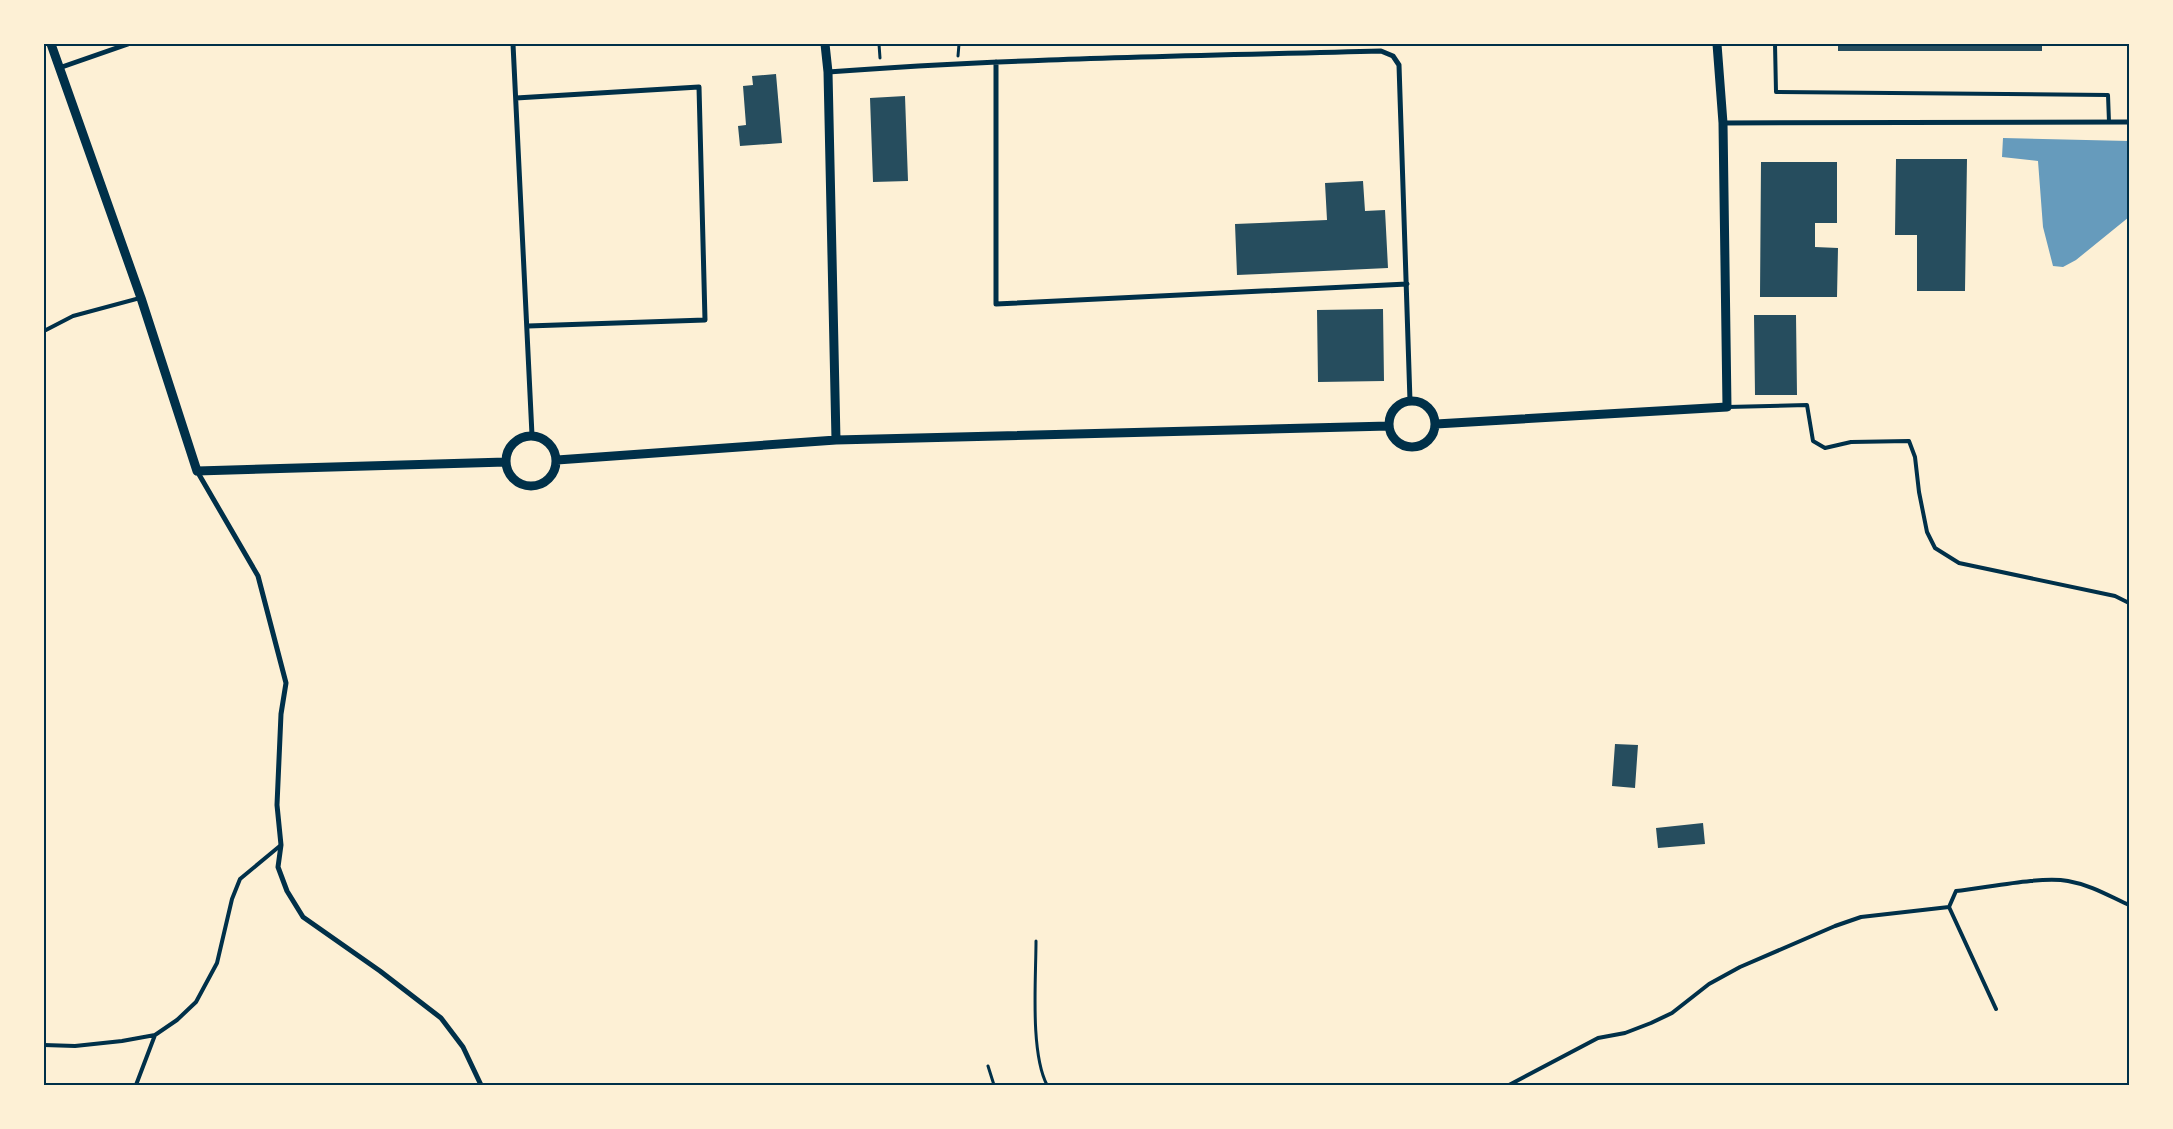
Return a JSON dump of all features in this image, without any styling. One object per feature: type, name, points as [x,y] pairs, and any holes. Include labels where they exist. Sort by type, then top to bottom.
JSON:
[{"type":"street","points":[[51,44],[142,298],[197,471],[258,576],[286,683],[281,714],[277,805],[281,845],[278,867],[287,891],[302,917],[380,971],[441,1018],[463,1047],[481,1085]]},
{"type":"street","points":[[59,68],[128,44]]},
{"type":"street","points":[[513,44],[532,436]]},
{"type":"street","points":[[825,44],[828,72],[836,440]]},
{"type":"street","points":[[1436,424],[1727,407],[1723,123],[1717,44]]},
{"type":"street","points":[[828,72],[996,62],[1381,51],[1393,56],[1399,65],[1410,401]]},
{"type":"street","points":[[996,62],[996,304],[1407,284]]},
{"type":"street","points":[[516,98],[698,87],[705,320],[528,326]]},
{"type":"street","points":[[1723,123],[2129,122]]},
{"type":"street","points":[[1410,401],[1424,404],[1434,416],[1436,424],[1431,438],[1426,444],[1411,448],[1397,442],[1392,436],[1389,426],[1392,414],[1396,408],[1410,401]]},
{"type":"street","points":[[556,460],[836,440],[1389,426]]},
{"type":"street","points":[[532,436],[549,442],[554,449],[556,460],[553,474],[548,480],[532,486],[523,485],[516,481],[510,474],[506,462],[508,450],[512,444],[519,439],[532,436]]},
{"type":"street","points":[[197,471],[506,462]]},
{"type":"lane","points":[[1775,44],[1776,92],[2108,95],[2109,122]]},
{"type":"lane","points":[[44,331],[73,316],[142,298]]},
{"type":"lane","points":[[1727,407],[1807,405],[1813,441],[1825,448],[1851,442],[1909,441],[1915,457],[1919,492],[1927,532],[1935,548],[1959,563],[2115,596],[2129,603]]},
{"type":"lane","points":[[44,1046],[75,1046],[155,1035],[177,1020],[196,1002],[217,963],[232,899],[240,878],[281,845]]},
{"type":"lane","points":[[1996,1008],[1949,907],[1956,891],[2042,880],[2067,880],[2095,888],[2129,905]]},
{"type":"lane","points":[[1509,1085],[1598,1038],[1625,1033],[1658,1020],[1672,1013],[1709,984],[1732,971],[1826,930],[1862,917],[1949,907]]},
{"type":"lane","points":[[136,1085],[155,1035]]},
{"type":"path","points":[[879,44],[881,68]]},
{"type":"path","points":[[1036,941],[1035,1015],[1039,1059],[1047,1085]]},
{"type":"path","points":[[988,1066],[994,1085]]},
{"type":"water","points":[[2003,138],[2129,141],[2129,217],[2076,260],[2063,267],[2053,266],[2043,227],[2038,161],[2002,157]]},
{"type":"building","points":[[1838,44],[2042,44],[2042,51],[1838,51]]},
{"type":"building","points":[[776,74],[782,143],[740,146],[738,126],[746,125],[743,86],[753,85],[752,76]]},
{"type":"building","points":[[905,96],[908,181],[873,182],[870,98]]},
{"type":"building","points":[[1896,159],[1967,159],[1965,291],[1917,291],[1917,235],[1895,235]]},
{"type":"building","points":[[1761,162],[1837,162],[1837,223],[1815,223],[1815,247],[1838,248],[1837,297],[1760,297]]},
{"type":"building","points":[[1363,181],[1365,211],[1385,210],[1388,268],[1237,275],[1235,224],[1327,220],[1325,183]]},
{"type":"building","points":[[1383,309],[1384,381],[1318,382],[1317,310]]},
{"type":"building","points":[[1754,315],[1796,315],[1797,395],[1755,395]]},
{"type":"building","points":[[1615,744],[1638,745],[1635,788],[1612,786]]},
{"type":"building","points":[[1703,823],[1705,844],[1658,848],[1656,828]]}]
